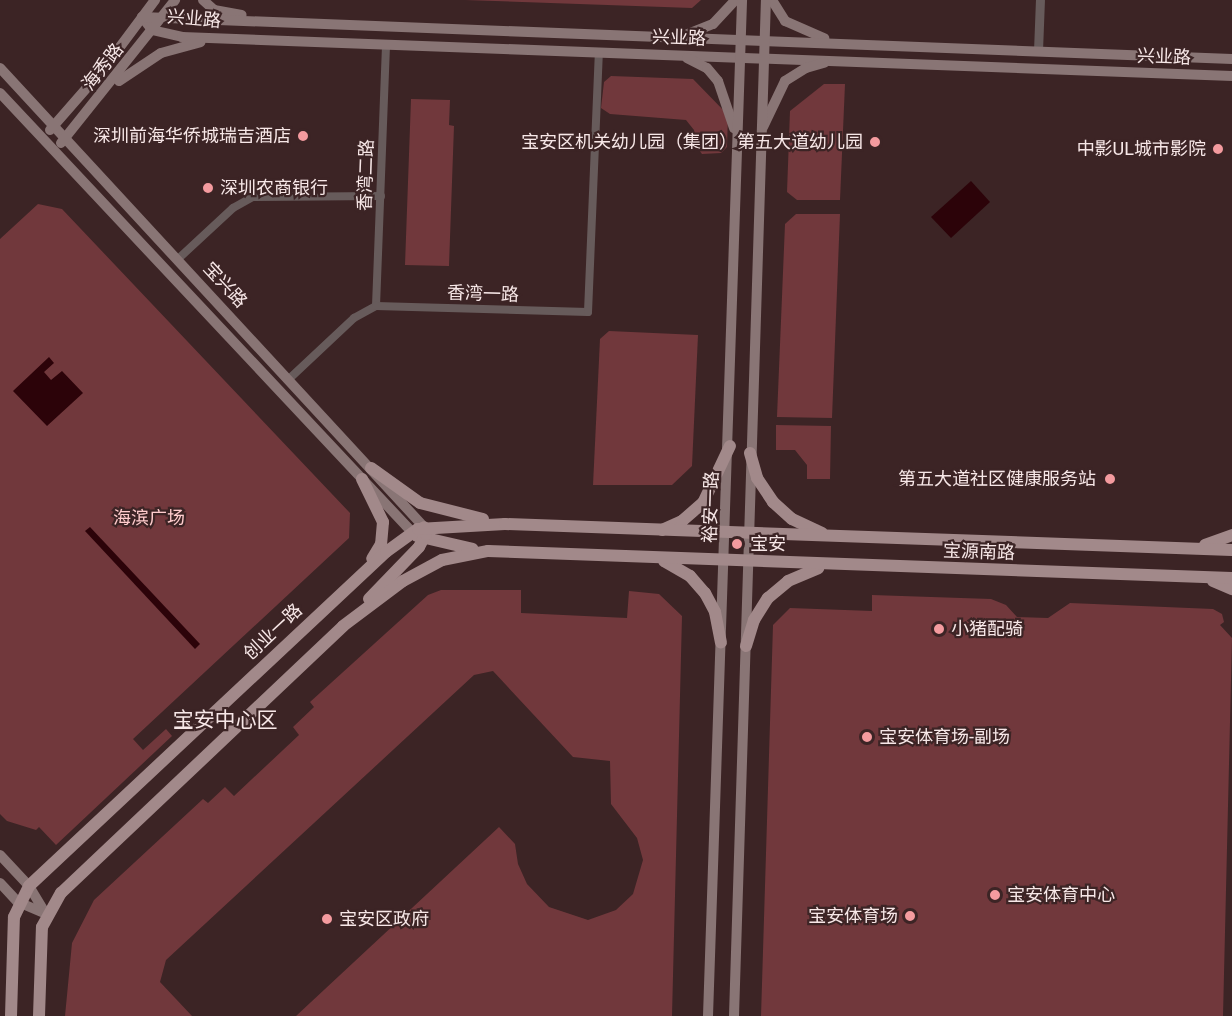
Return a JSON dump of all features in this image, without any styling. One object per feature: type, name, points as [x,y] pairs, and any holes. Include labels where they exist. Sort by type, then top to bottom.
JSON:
[{"type":"main road","name":"海秀路","points":[[42,138],[155,0]]},
{"type":"main road","name":"海秀路","points":[[53,150],[100,97],[175,0]]},
{"type":"main road","points":[[203,0],[214,10],[265,21]]},
{"type":"main road","points":[[674,37],[713,24],[735,0]]},
{"type":"main road","name":"裕安一路","points":[[708,1016],[730,446],[742,0]]},
{"type":"main road","name":"裕安一路","points":[[734,1016],[759,146],[766,0]]},
{"type":"main road","points":[[772,0],[778,14],[793,27],[854,44]]},
{"type":"main road","name":"兴业路","points":[[142,17],[1232,59]]},
{"type":"main road","name":"兴业路","points":[[142,17],[152,30],[165,35],[215,39],[763,57],[1232,77]]},
{"type":"main road","points":[[100,97],[154,56],[215,39]]},
{"type":"main road","points":[[675,54],[699,63],[718,81],[729,104],[737,142]]},
{"type":"main road","points":[[1214,58],[1232,54]]},
{"type":"main road","points":[[759,146],[773,100],[785,81],[817,65],[854,61]]},
{"type":"main road","name":"宝兴路","points":[[0,68],[371,468],[418,530]]},
{"type":"main road","name":"宝兴路","points":[[0,93],[362,479],[418,530]]},
{"type":"main road","points":[[655,532],[682,521],[703,503],[730,446]]},
{"type":"main road","points":[[750,453],[763,489],[782,511],[803,526],[834,537]]},
{"type":"main road","points":[[371,468],[420,502],[505,524]]},
{"type":"main road","points":[[359,577],[381,544],[384,528],[379,508],[362,479]]},
{"type":"main road","points":[[725,562],[488,551],[424,540],[418,530],[505,524],[726,535]]},
{"type":"main road","name":"创业一路","points":[[11,1016],[14,917],[18,902],[29,886],[359,577],[418,530]]},
{"type":"main road","name":"宝源南路","points":[[726,535],[1232,550]]},
{"type":"main road","points":[[1190,548],[1232,535]]},
{"type":"main road","points":[[39,1016],[41,935],[46,914],[67,887],[343,626],[424,540]]},
{"type":"main road","points":[[343,626],[423,568],[452,557],[488,551]]},
{"type":"main road","points":[[658,559],[685,572],[705,593],[715,612],[721,642]]},
{"type":"main road","name":"宝源南路","points":[[725,562],[1232,578]]},
{"type":"main road","points":[[746,646],[753,620],[778,589],[800,574],[833,565]]},
{"type":"main road","points":[[1200,577],[1232,589]]},
{"type":"main road","points":[[0,855],[29,886],[46,914]]},
{"type":"main road","points":[[0,883],[18,902],[46,914]]},
{"type":"street","points":[[1038,51],[1040,0]]},
{"type":"street","name":"香湾二路","points":[[376,306],[386,45]]},
{"type":"street","name":"香湾一路","points":[[376,306],[588,312],[599,52]]},
{"type":"street","points":[[178,259],[233,208],[253,196],[381,196]]},
{"type":"street","points":[[289,379],[349,323],[376,306]]},
{"type":"green space","points":[[465,0],[701,0],[692,8]]},
{"type":"green space","points":[[611,76],[693,79],[728,115],[727,147],[721,153],[702,154],[696,146],[694,130],[686,120],[610,114],[601,108],[604,82]]},
{"type":"green space","points":[[824,84],[845,84],[840,200],[797,200],[787,192],[790,111]]},
{"type":"green space","points":[[411,99],[450,100],[449,125],[454,126],[449,266],[405,265]]},
{"type":"green space","name":"海滨广场","points":[[38,204],[62,209],[350,513],[349,538],[133,739],[143,750],[166,729],[172,736],[56,845],[39,827],[36,830],[7,821],[0,814],[0,239]]},
{"type":"green space","points":[[796,214],[840,214],[832,418],[777,417],[785,224]]},
{"type":"green space","points":[[609,331],[698,335],[692,466],[672,485],[593,485],[600,339]]},
{"type":"green space","points":[[776,425],[831,426],[830,479],[807,479],[807,465],[795,450],[776,450]]},
{"type":"green space","points":[[441,590],[521,590],[521,613],[627,618],[629,591],[659,594],[682,616],[672,1016],[296,1016],[499,827],[515,844],[518,864],[527,884],[549,907],[588,920],[616,910],[633,894],[643,860],[637,838],[611,804],[610,761],[573,757],[493,671],[474,675],[166,960],[160,982],[192,1016],[65,1016],[72,943],[94,900],[203,799],[208,803],[225,787],[234,796],[299,735],[293,727],[314,707],[310,702],[428,595]]},
{"type":"green space","name":"宝安体育中心","points":[[872,595],[991,599],[1006,605],[1017,617],[1048,618],[1070,603],[1213,609],[1222,614],[1224,622],[1220,625],[1232,638],[1223,1016],[761,1016],[773,625],[790,608],[872,611]]},
{"type":"shaded area","points":[[971,181],[990,202],[951,238],[931,217]]},
{"type":"shaded area","points":[[49,357],[54,363],[44,372],[51,380],[62,371],[83,393],[47,426],[13,391]]},
{"type":"shaded area","points":[[90,527],[200,644],[195,649],[85,531]]},
{"type":"place","name":"深圳前海华侨城瑞吉酒店","points":[[303,136]]},
{"type":"place","name":"宝安区机关幼儿园（集团）第五大道幼儿园","points":[[875,142]]},
{"type":"place","name":"中影UL城市影院","points":[[1218,149]]},
{"type":"place","name":"深圳农商银行","points":[[208,188]]},
{"type":"place","name":"第五大道社区健康服务站","points":[[1110,479]]},
{"type":"place","name":"宝安","points":[[737,544]]},
{"type":"place","name":"小猪配骑","points":[[939,629]]},
{"type":"place","name":"宝安体育场-副场","points":[[867,737]]},
{"type":"place","name":"宝安体育中心","points":[[995,895]]},
{"type":"place","name":"宝安体育场","points":[[910,916]]},
{"type":"place","name":"宝安区政府","points":[[327,919]]},
{"type":"district","name":"宝安中心区","points":[[225,720]]}]
